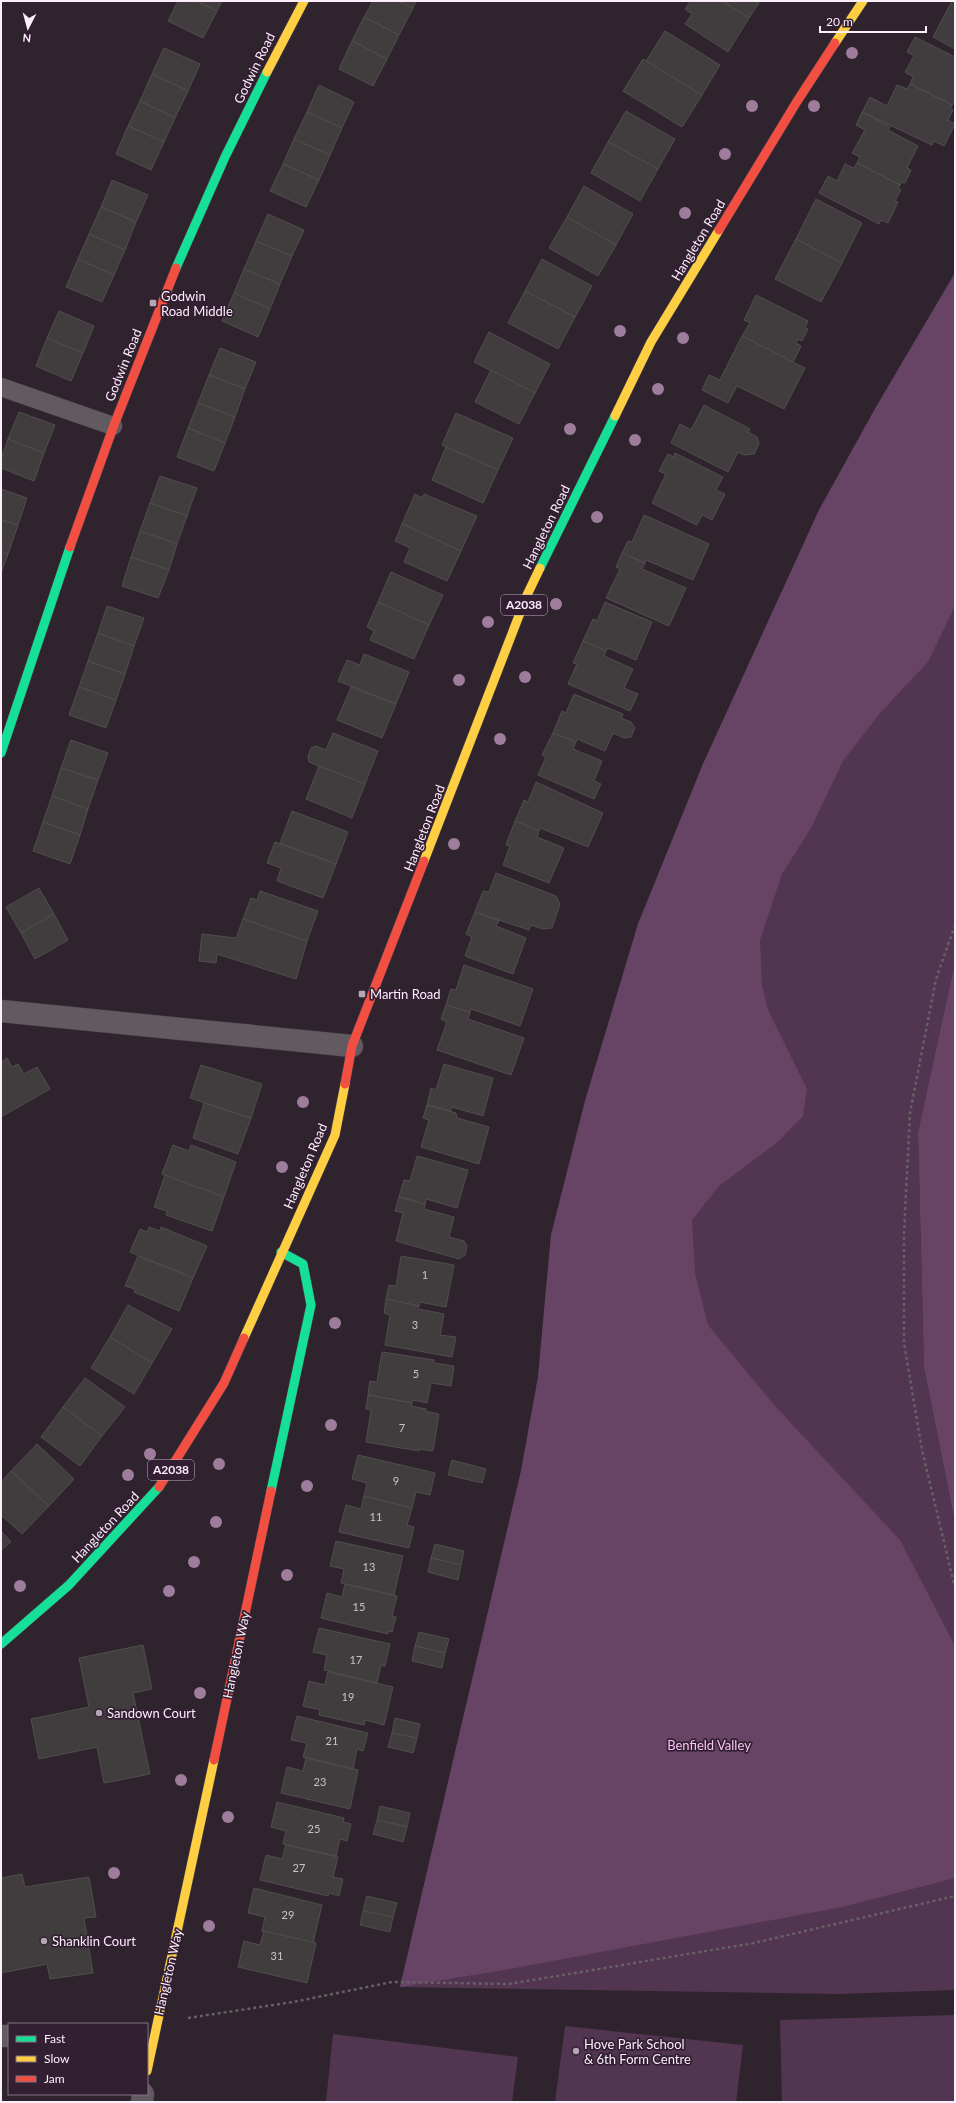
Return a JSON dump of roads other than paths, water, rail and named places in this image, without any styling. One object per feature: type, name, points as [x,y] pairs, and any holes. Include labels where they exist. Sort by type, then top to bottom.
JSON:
[{"type":"main road","name":"Godwin Road","points":[[1,753],[113,426],[186,243],[270,63],[304,1]]},
{"type":"main road","name":"Hangleton Road","points":[[1,1644],[69,1585],[160,1486],[224,1383],[281,1252],[335,1135],[352,1046],[527,595],[651,342],[796,103],[863,1]]},
{"type":"main road","name":"Hangleton Way","points":[[148,2060],[149,2048],[167,1979],[311,1305],[303,1264],[281,1252]]},
{"type":"street","points":[[1,1012],[352,1046]]},
{"type":"lane","points":[[1,386],[113,426]]},
{"type":"place","name":"Godwin Road Middle","points":[[153,303]]},
{"type":"place","name":"Martin Road","points":[[362,994]]},
{"type":"place","name":"Sandown Court","points":[[99,1713]]},
{"type":"place","name":"Shanklin Court","points":[[44,1941]]},
{"type":"place","name":"Hove Park School & 6th Form Centre","points":[[576,2051]]},
{"type":"park label","name":"Benfield Valley","points":[[709,1745]]}]
